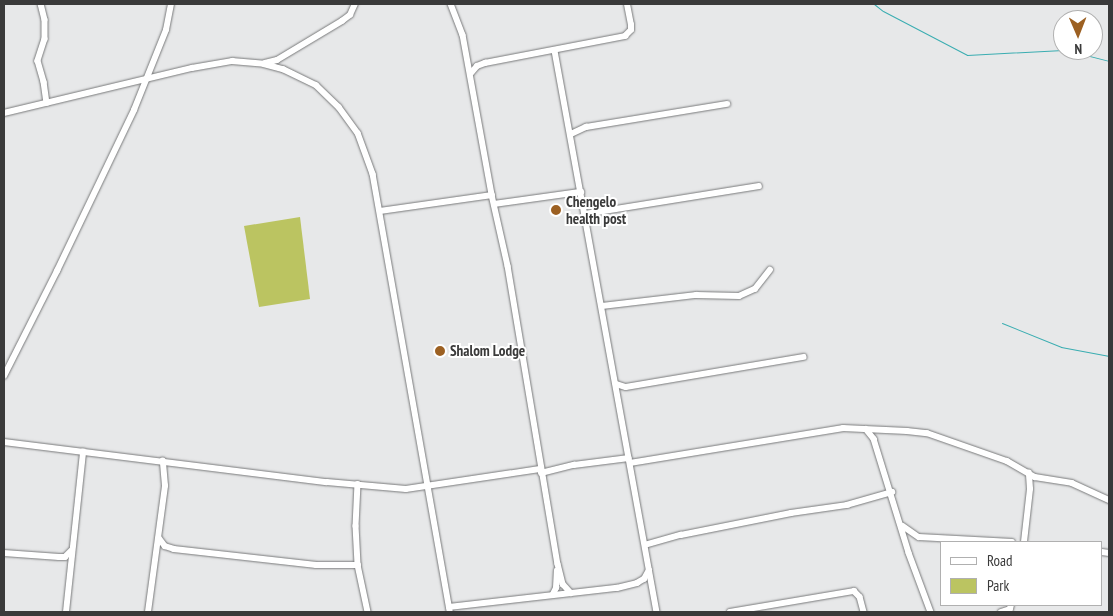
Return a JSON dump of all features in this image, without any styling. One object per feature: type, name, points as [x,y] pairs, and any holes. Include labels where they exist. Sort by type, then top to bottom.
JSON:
[{"type":"street","points":[[41,4],[45,20],[45,39],[38,61],[47,103]]},
{"type":"street","points":[[4,376],[78,229],[147,79],[166,30],[170,4]]},
{"type":"street","points":[[264,64],[287,54],[342,21],[350,15],[355,4]]},
{"type":"street","points":[[451,4],[463,35],[471,73],[492,195],[515,304],[541,471],[558,564],[563,584],[571,593]]},
{"type":"street","points":[[471,73],[477,66],[485,62],[555,51],[625,36],[631,30],[627,4]]},
{"type":"street","points":[[555,51],[657,612]]},
{"type":"street","points":[[283,69],[287,54]]},
{"type":"street","points":[[4,113],[232,61],[264,64],[283,69],[316,85],[349,119],[358,133],[373,174],[450,610],[553,594],[600,591],[637,583],[644,579],[649,570]]},
{"type":"street","points":[[571,134],[586,127],[727,104]]},
{"type":"street","points":[[585,214],[759,186]]},
{"type":"street","points":[[494,204],[581,192]]},
{"type":"street","points":[[380,212],[492,195]]},
{"type":"street","points":[[602,306],[696,295],[739,296],[755,289],[770,270]]},
{"type":"street","points":[[616,384],[626,387],[803,357]]},
{"type":"street","points":[[618,395],[626,387]]},
{"type":"street","points":[[4,442],[406,489],[427,488],[574,465],[630,460],[843,428],[879,429],[927,433],[1006,461],[1041,479],[1072,483],[1109,500]]},
{"type":"street","points":[[866,429],[874,439],[906,542],[931,612]]},
{"type":"street","points":[[874,439],[879,429]]},
{"type":"street","points":[[66,612],[83,452]]},
{"type":"street","points":[[148,612],[165,486],[163,462]]},
{"type":"street","points":[[1024,541],[1030,489],[1028,473]]},
{"type":"street","points":[[1030,489],[1041,479]]},
{"type":"street","points":[[358,484],[356,526],[358,565],[368,612]]},
{"type":"street","points":[[645,545],[721,526],[818,508],[847,505],[884,496],[892,492]]},
{"type":"street","points":[[884,496],[894,500]]},
{"type":"street","points":[[901,525],[914,535],[998,541]]},
{"type":"street","points":[[906,542],[914,535]]},
{"type":"street","points":[[159,538],[165,546],[174,549],[216,552],[316,565],[358,565]]},
{"type":"street","points":[[4,553],[59,557],[68,555],[72,549]]},
{"type":"street","points":[[59,557],[70,568]]},
{"type":"street","points":[[553,594],[556,588],[558,564]]},
{"type":"street","points":[[637,583],[648,587],[653,593]]},
{"type":"street","points":[[730,612],[854,591],[860,597],[864,612]]},
{"type":"street","points":[[1000,612],[1010,609],[1011,606]]},
{"type":"green space","points":[[300,217],[310,299],[259,307],[244,226]]},
{"type":"waterway","points":[[874,4],[883,11],[967,55],[1053,51]]},
{"type":"waterway","points":[[1103,59],[1109,61]]},
{"type":"waterway","points":[[1002,323],[1061,347],[1109,356]]},
{"type":"place","name":"Chengelo health post","points":[[556,210]]},
{"type":"place","name":"Shalom Lodge","points":[[440,351]]}]
